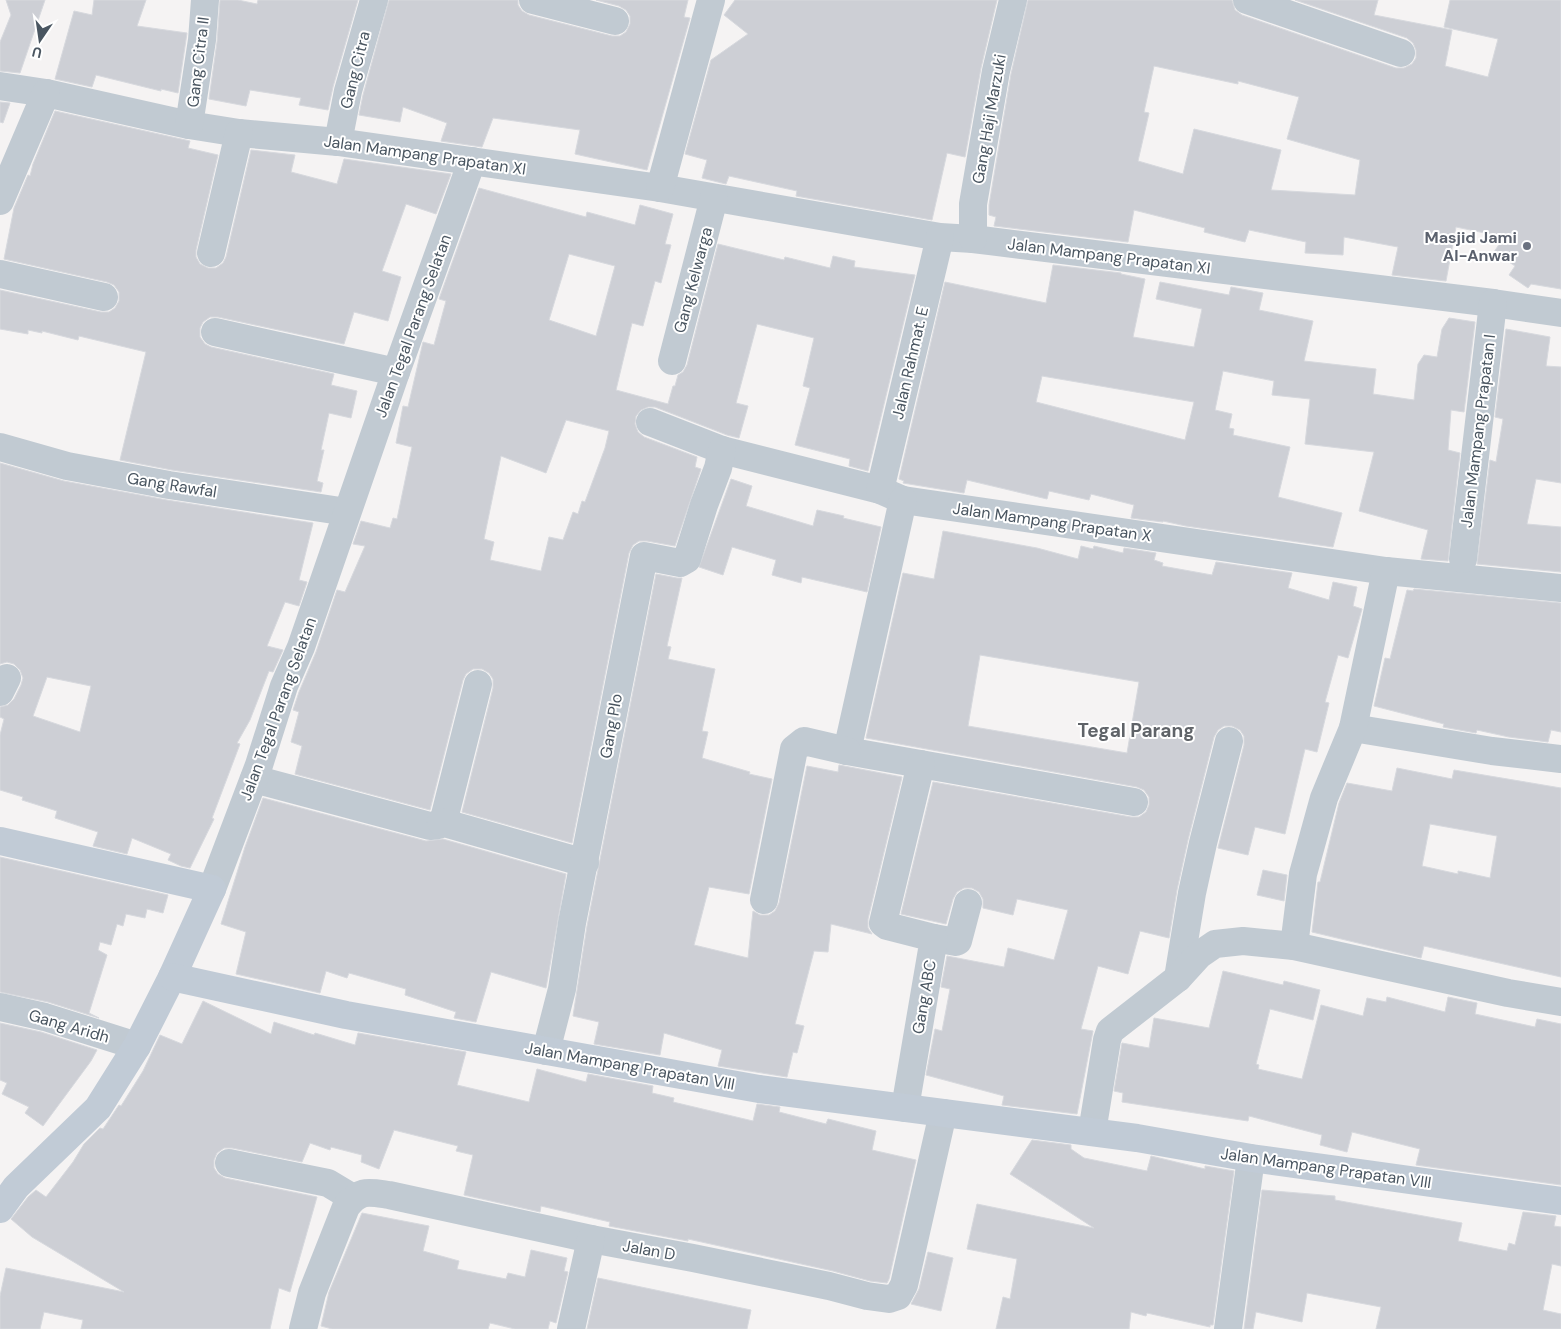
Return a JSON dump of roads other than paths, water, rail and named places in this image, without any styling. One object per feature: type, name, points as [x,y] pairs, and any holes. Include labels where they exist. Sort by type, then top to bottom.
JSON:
[{"type":"street","name":"Gang Citra II","points":[[189,125],[198,67],[205,0]]},
{"type":"street","name":"Gang Citra","points":[[338,142],[348,91],[374,0]]},
{"type":"street","points":[[533,0],[615,22]]},
{"type":"street","points":[[660,188],[711,0]]},
{"type":"street","name":"Gang Haji Marzuki","points":[[973,239],[973,204],[996,71],[1013,0]]},
{"type":"street","points":[[1247,0],[1401,53]]},
{"type":"street","name":"Jalan Mampang Prapatan XI","points":[[0,86],[46,93],[189,125],[338,142],[660,188],[940,237],[973,239],[1561,314]]},
{"type":"street","points":[[0,202],[46,93]]},
{"type":"street","points":[[211,253],[239,132]]},
{"type":"street","name":"Jalan Tegal Parang Selatan","points":[[0,1209],[16,1187],[98,1108],[137,1046],[172,977],[212,889],[254,779],[284,686],[301,647],[472,160]]},
{"type":"street","name":"Gang Kelwarga","points":[[672,361],[714,198]]},
{"type":"street","name":"Jalan Rahmat. E","points":[[847,751],[891,495],[940,237]]},
{"type":"street","points":[[0,274],[104,297]]},
{"type":"street","name":"Jalan Mampang Prapatan I","points":[[1463,559],[1493,304]]},
{"type":"street","points":[[215,332],[396,372]]},
{"type":"street","name":"Jalan Mampang Prapatan X","points":[[650,422],[722,450],[891,495],[1386,571],[1561,588]]},
{"type":"street","name":"Gang Rawfal","points":[[0,447],[76,468],[169,485],[347,512]]},
{"type":"street","name":"Gang Plo","points":[[546,1051],[562,989],[572,923],[644,556],[680,563],[687,559],[704,505],[717,473],[722,450]]},
{"type":"street","points":[[1294,946],[1303,874],[1324,798],[1353,728],[1386,571]]},
{"type":"street","points":[[254,779],[430,826],[438,825],[444,819],[478,684]]},
{"type":"street","points":[[1353,728],[1492,751],[1561,759]]},
{"type":"street","points":[[764,900],[794,749],[804,741],[847,751],[1134,802]]},
{"type":"street","points":[[1178,978],[1202,843],[1229,741]]},
{"type":"street","name":"Gang ABC","points":[[905,1108],[934,938],[888,926],[884,923],[921,764]]},
{"type":"street","points":[[441,822],[585,862]]},
{"type":"street","points":[[0,840],[212,889]]},
{"type":"street","points":[[934,938],[958,941],[968,903]]},
{"type":"street","points":[[1092,1132],[1110,1031],[1178,978],[1199,955],[1215,944],[1243,941],[1294,946],[1561,1002]]},
{"type":"street","name":"Jalan Mampang Prapatan VIII","points":[[172,977],[346,1014],[759,1089],[1092,1132],[1251,1158],[1561,1201]]},
{"type":"street","name":"Gang Aridh","points":[[0,1008],[45,1017],[137,1046]]},
{"type":"street","name":"Jalan D","points":[[353,1198],[368,1192],[389,1194],[591,1239],[889,1299],[898,1296],[904,1286],[943,1113]]},
{"type":"street","points":[[1228,1329],[1251,1158]]},
{"type":"street","points":[[229,1163],[328,1183],[353,1198],[346,1207],[312,1293],[303,1329]]},
{"type":"street","points":[[571,1329],[591,1239]]},
{"type":"place","name":"Masjid Jami Al-Anwar","points":[[1527,246]]},
{"type":"district","name":"Tegal Parang","points":[[1136,730]]}]
